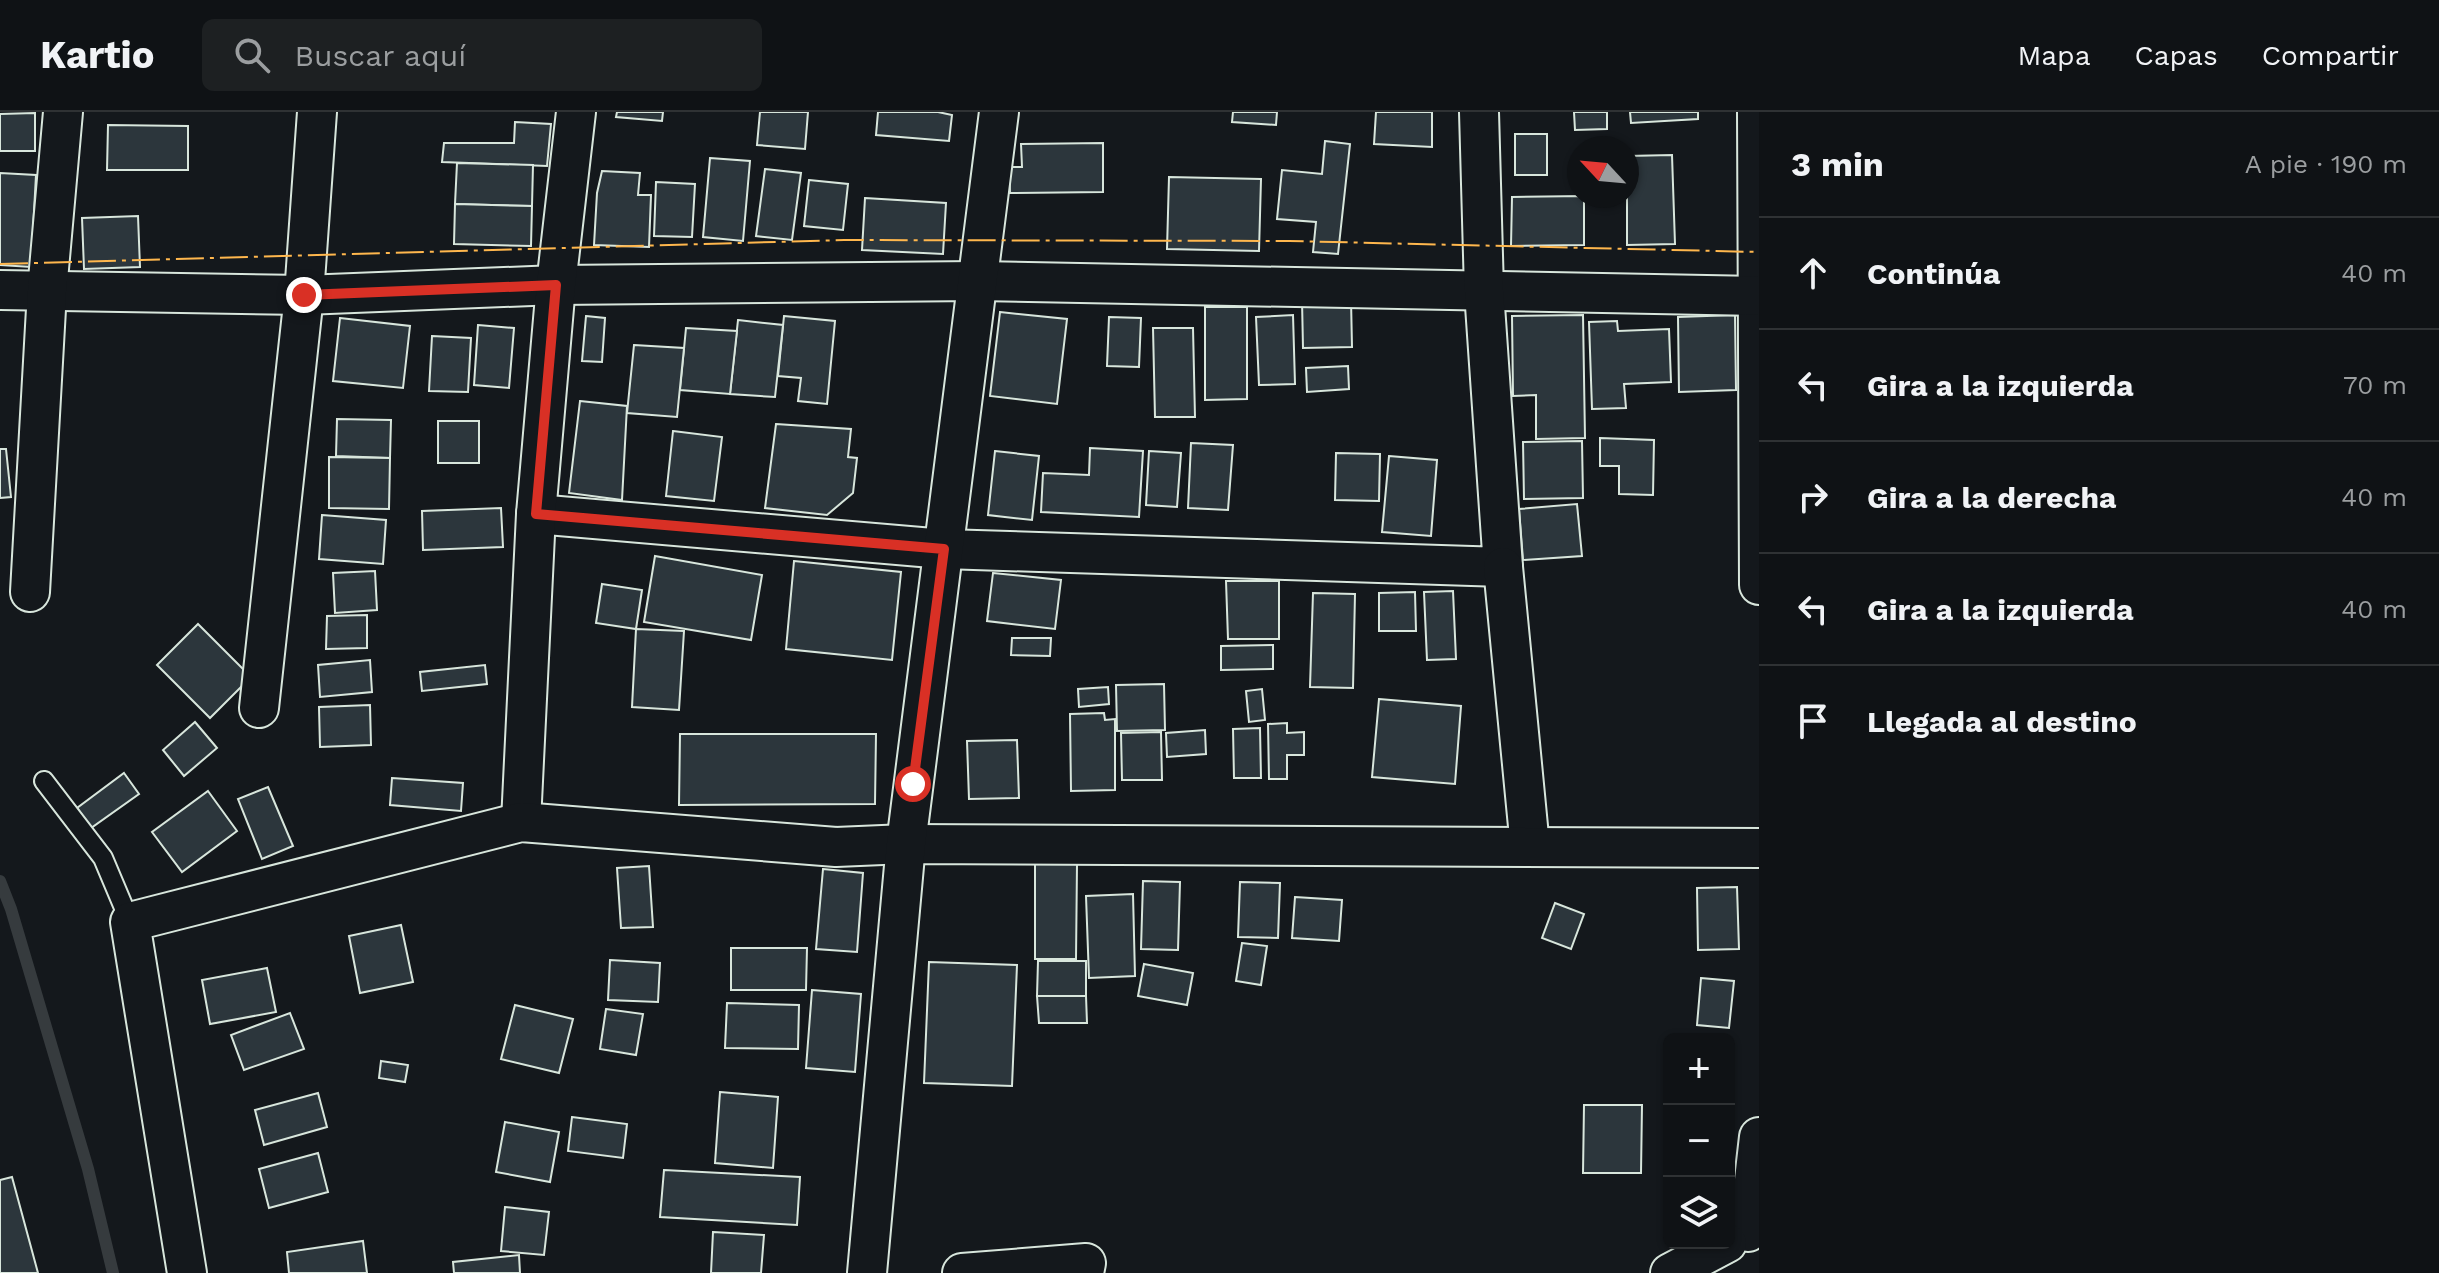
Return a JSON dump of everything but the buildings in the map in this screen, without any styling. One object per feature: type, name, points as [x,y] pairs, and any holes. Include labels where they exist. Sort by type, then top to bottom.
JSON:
[{"type":"street","points":[[30,592],[47,291],[63,112]]},
{"type":"street","points":[[259,708],[304,295],[317,112]]},
{"type":"street","points":[[521,822],[536,514],[556,285],[576,112]]},
{"type":"street","points":[[867,1273],[906,844],[999,112]]},
{"type":"street","points":[[1479,112],[1484,291],[1503,567],[1530,847]]},
{"type":"street","points":[[1757,112],[1759,585]]},
{"type":"street","points":[[0,290],[304,295],[556,285],[978,281],[1758,296]]},
{"type":"street","points":[[536,514],[944,549],[1503,567]]},
{"type":"street","points":[[187,1273],[130,922],[521,822],[836,847],[906,844],[1759,848]]},
{"type":"street","points":[[1670,1273],[1741,1236],[1759,1137]]},
{"type":"street","points":[[962,1273],[1086,1263],[1084,1273]]},
{"type":"lane","points":[[44,781],[103,858],[130,922]]},
{"type":"waterway","points":[[0,881],[88,1169],[113,1273]]},
{"type":"power","points":[[0,264],[844,240],[1289,241],[1759,252]]},
{"type":"route","points":[[304,295],[556,285],[536,514],[944,549],[913,784]]}]
